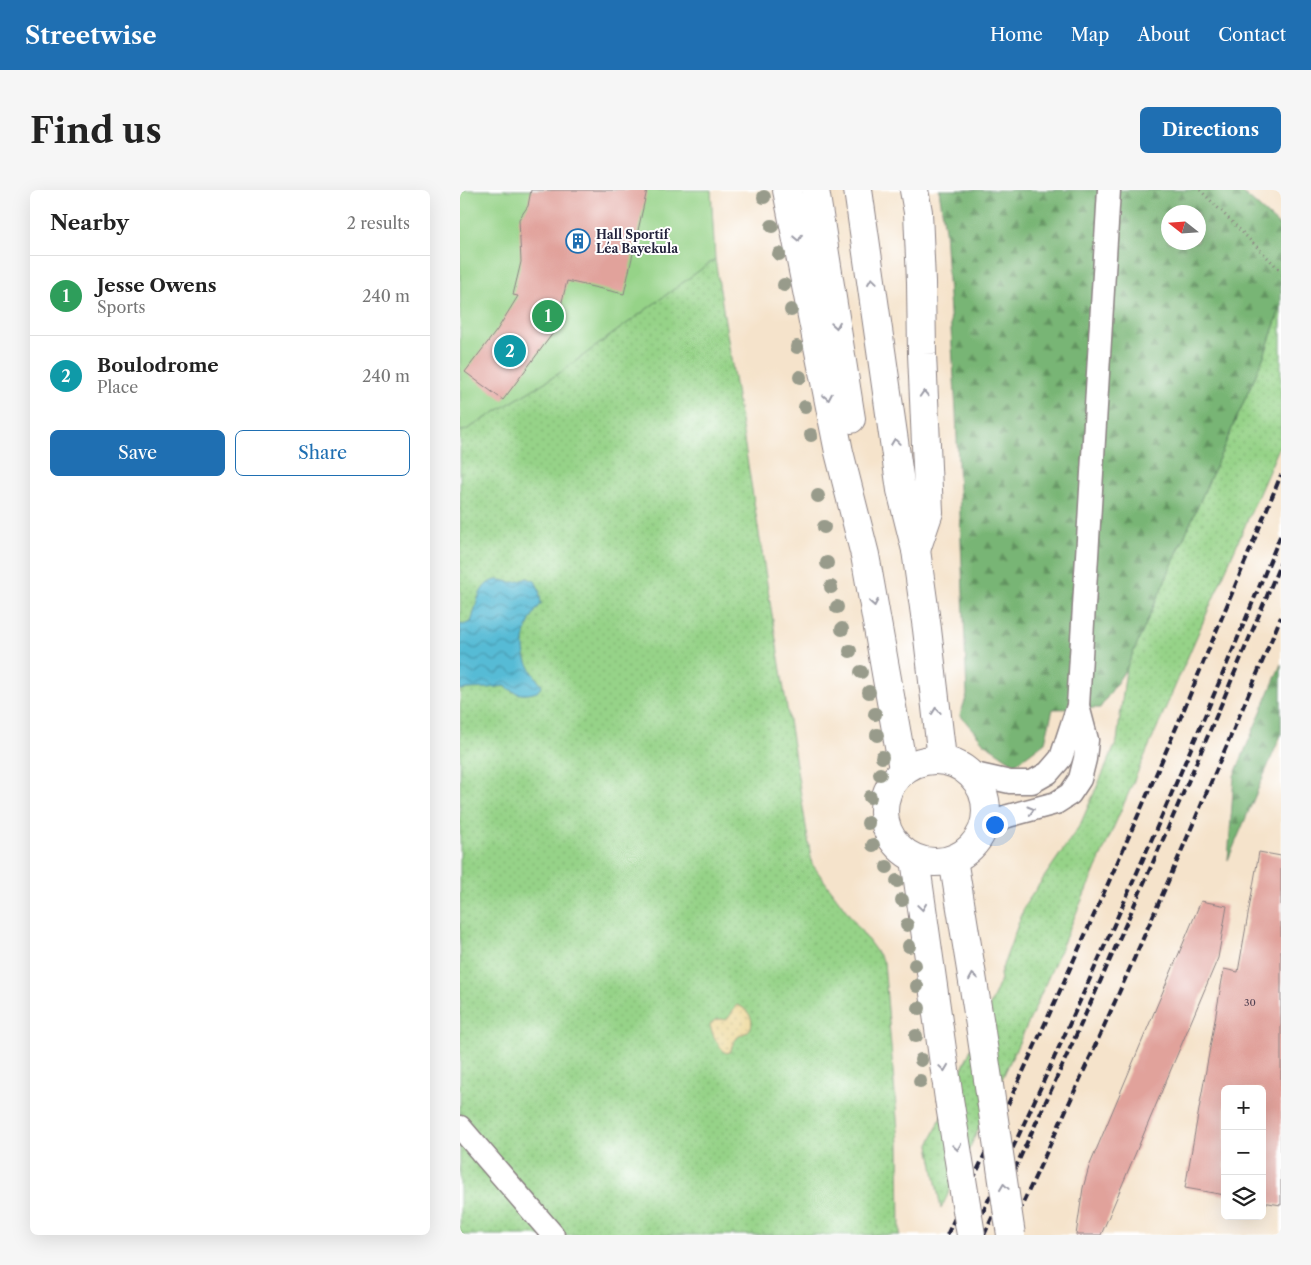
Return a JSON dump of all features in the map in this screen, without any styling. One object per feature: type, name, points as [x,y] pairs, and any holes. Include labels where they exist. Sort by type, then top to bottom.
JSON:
[{"type":"highway","points":[[788,190],[839,452],[865,555],[903,769]]},
{"type":"highway","points":[[814,190],[856,451],[865,555]]},
{"type":"highway","points":[[858,190],[901,490],[916,550],[942,759]]},
{"type":"highway","points":[[899,190],[922,354]]},
{"type":"highway","points":[[914,190],[918,212],[929,512],[916,550]]},
{"type":"highway","points":[[942,759],[957,764],[970,773],[981,787],[986,807],[985,824],[979,837],[968,850],[953,859],[934,862],[915,858],[900,849],[889,834],[883,815],[885,797],[892,781],[903,769],[922,760],[942,759]]},
{"type":"highway","points":[[915,858],[949,1099],[971,1235]]},
{"type":"highway","points":[[953,859],[1011,1235]]},
{"type":"street","points":[[970,773],[1010,782],[1032,782],[1048,773],[1061,758],[1078,706],[1109,190]]},
{"type":"street","points":[[985,824],[1056,803],[1070,794],[1080,779],[1087,740],[1078,706]]},
{"type":"street","points":[[460,1127],[553,1235]]},
{"type":"path","points":[[1200,190],[1281,271]]},
{"type":"green space","points":[[460,190],[711,190],[715,259],[558,374],[466,430],[460,431]]},
{"type":"green space","points":[[939,190],[1240,190],[1281,227],[1281,306],[1264,356],[1126,669],[1100,708],[1053,709],[1045,742],[1015,764],[984,743],[960,715],[967,695],[956,412],[945,230]]},
{"type":"green space","points":[[715,259],[812,864],[884,962],[899,1143],[900,1235],[460,1235],[460,431],[466,430],[558,374]]},
{"type":"green space","points":[[1281,306],[1281,443],[1031,1017],[941,1209],[929,1145],[1001,980],[1000,974],[1025,905],[1080,825],[1117,741],[1126,669],[1264,356]]},
{"type":"green space","points":[[1281,664],[1281,735],[1228,860],[1234,776]]},
{"type":"sand","points":[[737,1005],[748,1012],[752,1024],[747,1032],[739,1036],[730,1052],[726,1053],[712,1033],[710,1025],[713,1021],[726,1020]]},
{"type":"water","points":[[527,578],[535,581],[539,589],[541,604],[532,616],[526,630],[524,652],[529,666],[542,686],[537,692],[528,694],[517,693],[505,686],[460,690],[460,624],[463,625],[471,622],[480,595],[487,584],[500,580],[515,582]]},
{"type":"building","name":"Hall Sportif Léa Bayekula","points":[[531,190],[647,190],[624,294],[567,281],[558,318],[562,321],[503,400],[465,372],[497,330],[518,296],[513,295],[521,262],[519,219],[528,206]]},
{"type":"building","points":[[1259,852],[1281,856],[1281,1205],[1266,1203],[1266,1085],[1221,1085],[1221,1194],[1185,1188],[1224,969],[1238,972]]},
{"type":"building","points":[[1201,901],[1227,906],[1218,958],[1101,1235],[1076,1235],[1083,1188],[1089,1167]]},
{"type":"railway","points":[[947,1235],[1125,845],[1182,714],[1281,475]]},
{"type":"railway","points":[[972,1235],[1053,1061],[1131,886],[1281,534]]},
{"type":"railway","points":[[984,1235],[1136,900],[1210,732],[1281,562]]},
{"type":"railway","points":[[1008,1235],[1148,928],[1281,617]]},
{"type":"place","name":"Hall Sportif Léa Bayekula","points":[[578,241]]},
{"type":"place","name":"Jesse Owens","points":[[548,316]]},
{"type":"place","name":"Boulodrome","points":[[510,351]]}]
